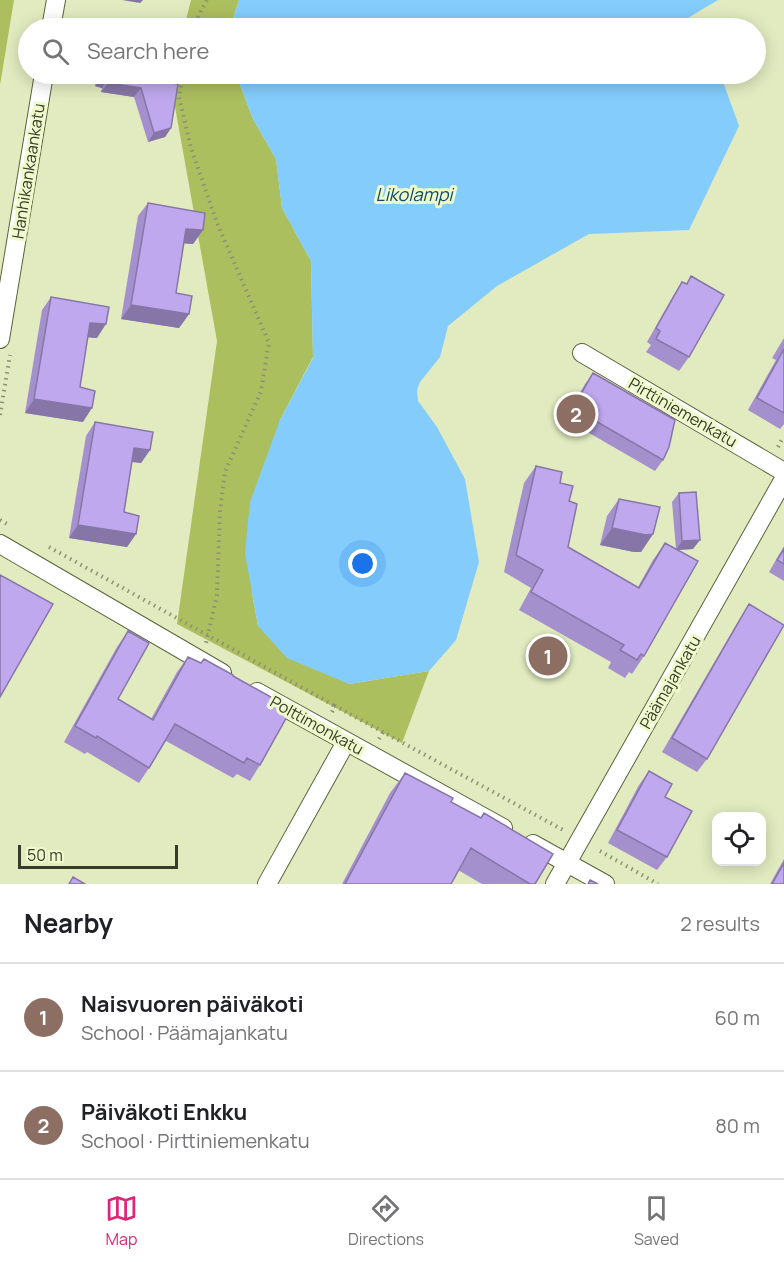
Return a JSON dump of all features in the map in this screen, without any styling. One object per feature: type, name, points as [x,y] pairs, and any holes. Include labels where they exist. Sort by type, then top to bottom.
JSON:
[{"type":"street","points":[[53,18],[56,0]]},
{"type":"street","name":"Hanhikankaankatu","points":[[0,339],[42,84]]},
{"type":"street","name":"Pirttiniemenkatu","points":[[582,353],[784,472]]},
{"type":"street","name":"Päämajankatu","points":[[555,884],[784,479]]},
{"type":"street","name":"Polttimonkatu","points":[[0,544],[202,661],[605,884]]},
{"type":"street","points":[[267,884],[346,741]]},
{"type":"path","points":[[197,18],[207,0]]},
{"type":"path","points":[[181,84],[179,97],[191,148],[217,224],[269,343],[261,391],[225,471],[220,510],[217,595],[202,661]]},
{"type":"path","points":[[0,520],[10,526]]},
{"type":"path","points":[[42,543],[335,706]]},
{"type":"path","points":[[382,732],[573,836]]},
{"type":"path","points":[[600,851],[658,884]]},
{"type":"green space","points":[[0,0],[14,0],[0,85]]},
{"type":"green space","points":[[191,0],[239,0],[233,18],[186,18]]},
{"type":"green space","points":[[171,84],[240,84],[253,119],[276,159],[282,208],[311,261],[313,357],[280,420],[252,593],[258,626],[349,684],[429,671],[402,743],[177,624],[217,341]]},
{"type":"water","points":[[239,0],[718,0],[688,18],[233,18]]},
{"type":"water","name":"Likolampi","points":[[240,84],[724,84],[739,126],[689,230],[589,234],[497,286],[448,326],[440,357],[420,382],[417,390],[418,401],[437,427],[465,479],[479,562],[456,640],[429,671],[349,684],[287,658],[258,626],[245,553],[250,502],[280,420],[313,358],[311,261],[282,208],[276,159],[253,119]]},
{"type":"building","points":[[115,84],[178,84],[171,128],[154,133],[141,88]]},
{"type":"building","points":[[148,203],[205,213],[203,230],[186,229],[176,293],[192,296],[189,314],[131,305]]},
{"type":"building","points":[[691,276],[724,295],[689,357],[656,339],[660,331],[656,328],[682,282],[687,284]]},
{"type":"building","points":[[51,297],[109,307],[106,324],[90,323],[80,387],[95,391],[92,408],[34,399]]},
{"type":"building","points":[[784,349],[784,413],[757,398]]},
{"type":"building","points":[[593,373],[675,420],[669,447],[663,460],[573,408]]},
{"type":"building","points":[[95,422],[153,432],[150,450],[134,448],[124,512],[139,516],[136,534],[78,525]]},
{"type":"building","points":[[536,466],[562,472],[560,483],[573,486],[569,501],[577,504],[568,547],[639,588],[665,543],[698,561],[644,656],[641,654],[637,660],[620,650],[624,645],[531,592],[543,570],[516,555]]},
{"type":"building","points":[[696,492],[700,540],[682,541],[679,493]]},
{"type":"building","points":[[619,499],[660,507],[653,534],[646,535],[612,528]]},
{"type":"building","points":[[784,549],[784,564],[777,560]]},
{"type":"building","points":[[0,575],[53,604],[0,697]]},
{"type":"building","points":[[749,604],[784,625],[707,759],[672,738]]},
{"type":"building","points":[[128,631],[149,643],[118,699],[153,720],[188,657],[201,663],[204,659],[278,701],[275,706],[289,713],[260,765],[247,758],[244,763],[175,724],[149,768],[97,736],[96,738],[75,726]]},
{"type":"building","points":[[649,771],[672,784],[665,797],[692,811],[667,857],[617,830]]},
{"type":"building","points":[[405,773],[453,798],[451,802],[481,818],[484,813],[553,854],[535,884],[530,884],[471,848],[451,884],[345,884]]},
{"type":"building","points":[[784,863],[784,884],[772,884]]},
{"type":"building","points":[[73,877],[85,884],[69,884]]},
{"type":"place","name":"Päiväkoti Enkku","points":[[576,414]]},
{"type":"place","name":"Naisvuoren päiväkoti","points":[[548,656]]}]
